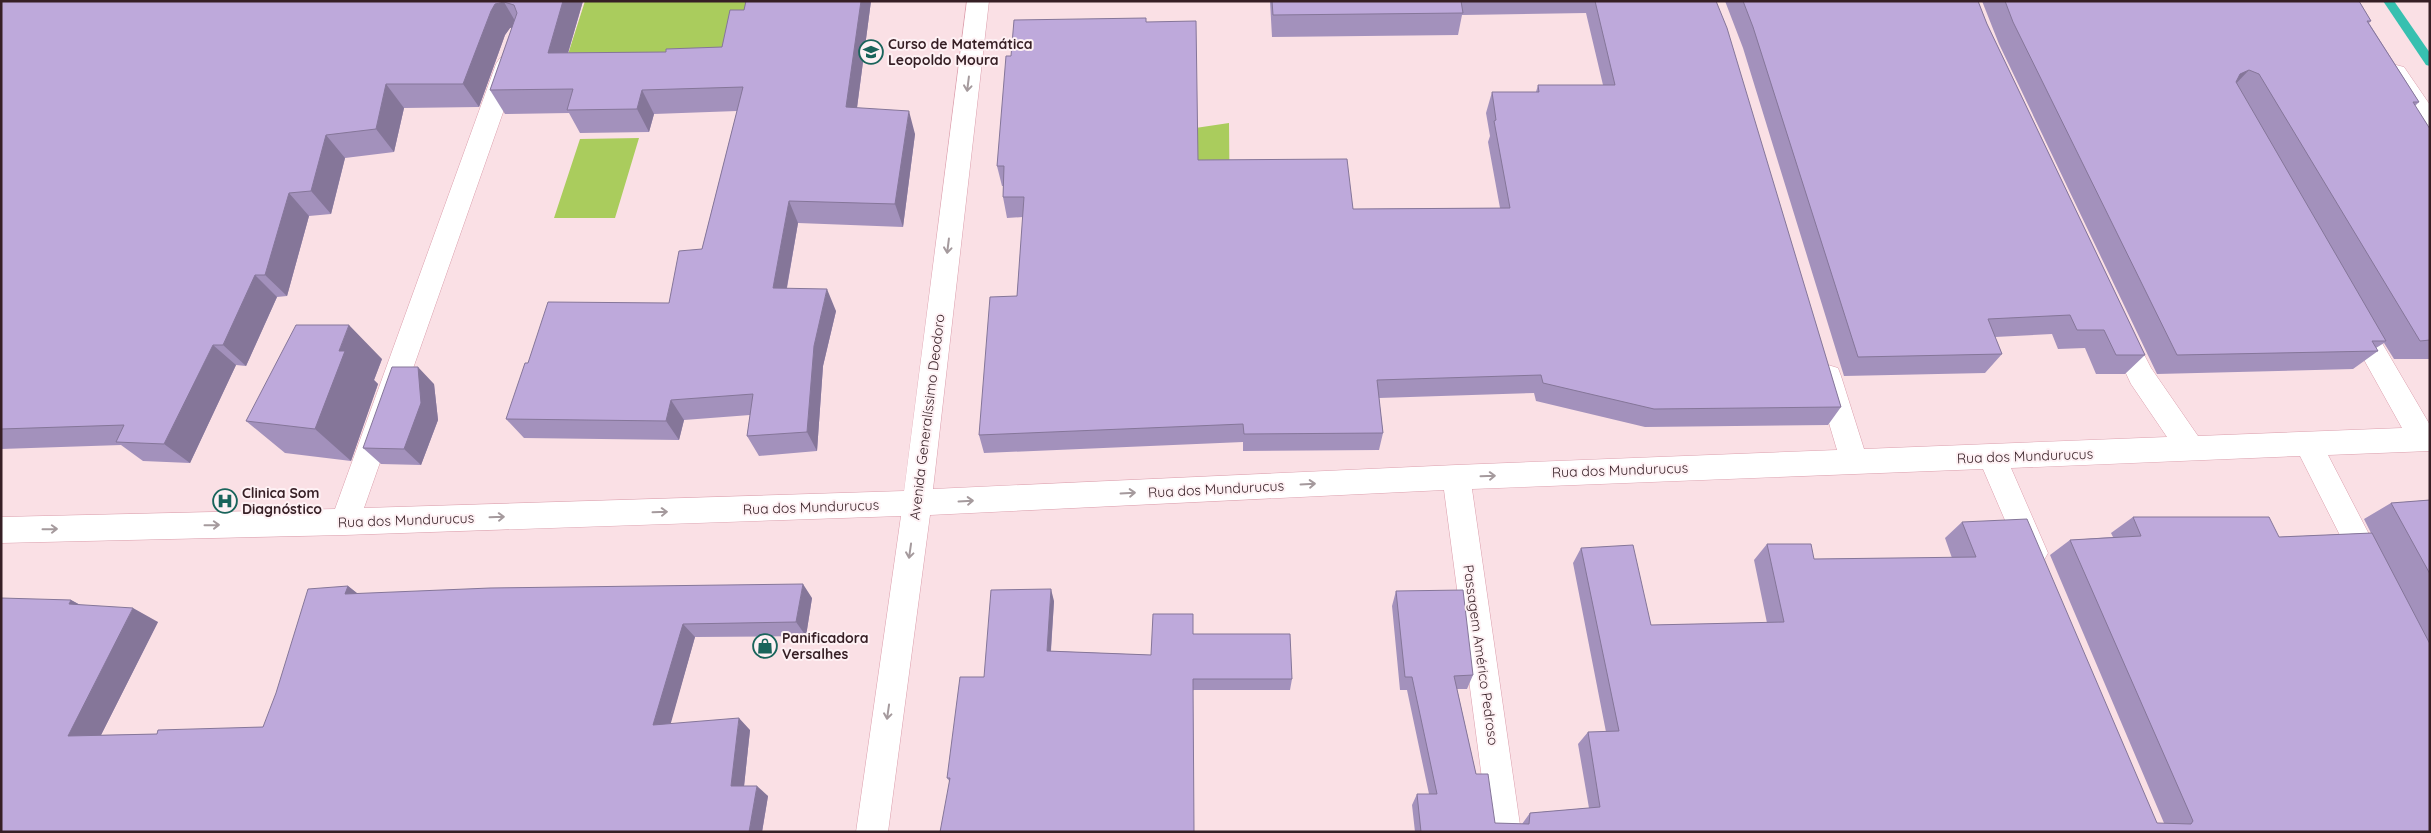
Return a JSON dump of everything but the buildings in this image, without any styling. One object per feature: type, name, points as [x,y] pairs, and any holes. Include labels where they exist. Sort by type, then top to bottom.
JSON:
[{"type":"street","name":"Avenida Generalíssimo Deodoro","points":[[872,832],[917,503],[978,1]]},
{"type":"street","points":[[345,522],[514,45]]},
{"type":"street","points":[[2387,59],[2430,124]]},
{"type":"street","points":[[2344,300],[2426,439]]},
{"type":"street","points":[[2110,310],[2141,376],[2191,449]]},
{"type":"street","points":[[1822,355],[1854,460]]},
{"type":"street","name":"Rua dos Mundurucus","points":[[1,530],[345,522],[917,503],[1854,460],[1993,458],[2426,439]]},
{"type":"street","points":[[2308,444],[2384,593]]},
{"type":"street","points":[[1993,458],[2043,576]]},
{"type":"street","name":"Passagem Américo Pedroso","points":[[1456,477],[1505,832]]},
{"type":"green space","points":[[585,1],[777,1],[734,56],[563,70]]},
{"type":"green space","points":[[1229,123],[1230,235],[1182,130]]},
{"type":"green space","points":[[639,138],[615,218],[554,218],[580,139]]},
{"type":"waterway","points":[[2388,1],[2430,62]]},
{"type":"place","name":"Curso de Matemática Leopoldo Moura","points":[[871,52]]},
{"type":"place","name":"Clinica Som Diagnóstico","points":[[225,501]]},
{"type":"place","name":"Panificadora Versalhes","points":[[765,646]]}]
